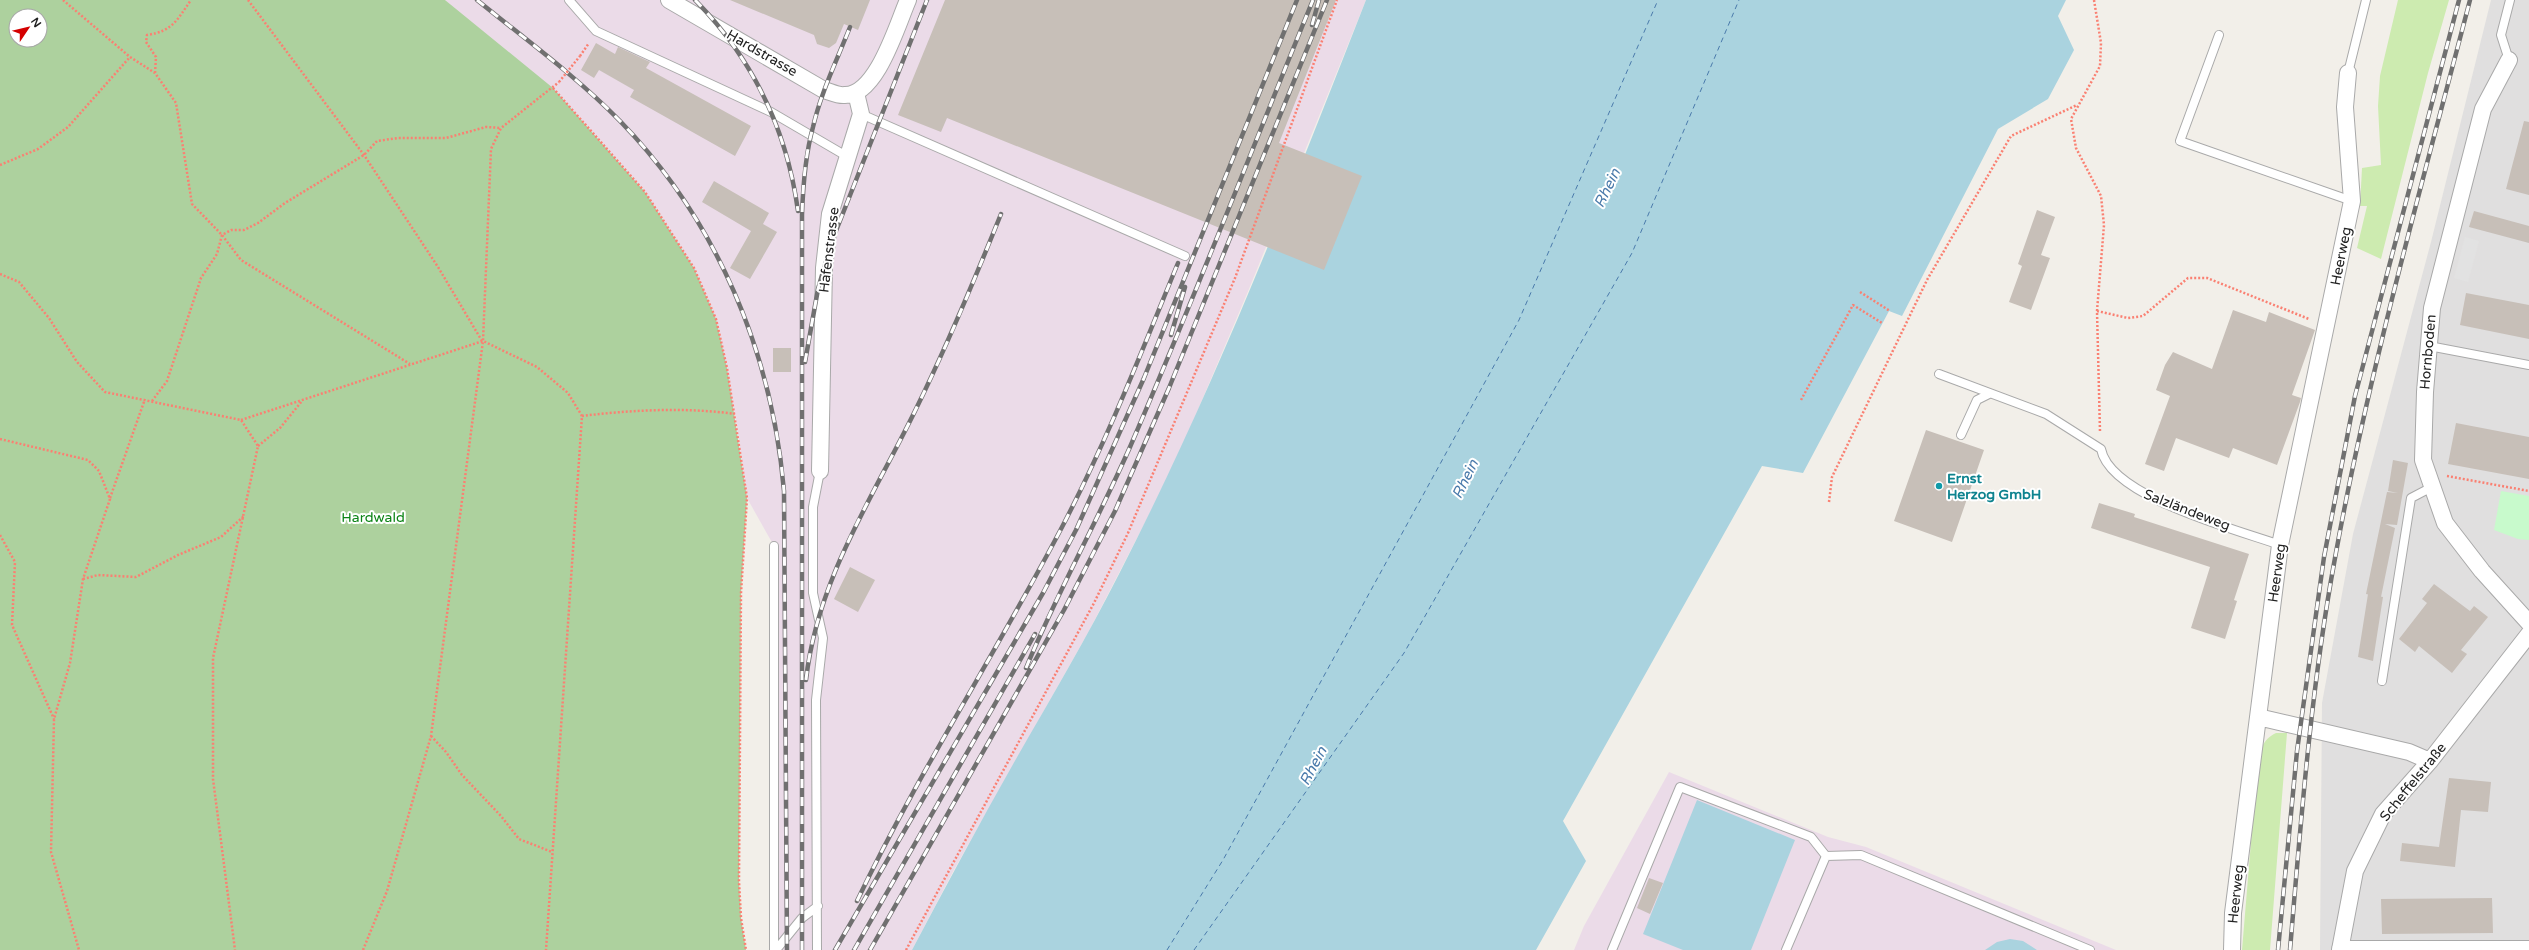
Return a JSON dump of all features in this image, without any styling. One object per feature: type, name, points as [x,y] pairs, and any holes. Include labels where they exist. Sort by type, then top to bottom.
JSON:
[{"type":"street","name":"Hardstrasse","points":[[669,0],[824,90],[845,96],[856,93]]},
{"type":"street","points":[[861,114],[856,93],[869,84],[875,74],[908,0]]},
{"type":"street","name":"Hornboden","points":[[2509,60],[2483,109],[2432,308],[2423,460],[2445,522],[2482,572],[2529,623]]},
{"type":"street","name":"Heerweg","points":[[2232,950],[2233,913],[2280,545],[2352,201],[2345,107],[2348,74]]},
{"type":"street","name":"Hafenstrasse","points":[[820,471],[824,268],[830,214],[861,114]]},
{"type":"street","name":"Scheffelstraße","points":[[2340,949],[2355,871],[2383,814],[2430,761],[2529,634]]},
{"type":"street","points":[[2258,717],[2409,752],[2430,761]]},
{"type":"street","points":[[2340,949],[2529,949]]},
{"type":"lane","points":[[569,0],[596,31],[771,112],[848,157]]},
{"type":"lane","points":[[2348,74],[2366,0]]},
{"type":"lane","points":[[2509,60],[2501,35],[2510,0]]},
{"type":"lane","points":[[2219,35],[2180,141],[2352,201]]},
{"type":"lane","points":[[861,114],[1185,256]]},
{"type":"lane","points":[[2429,346],[2529,365]]},
{"type":"lane","points":[[1938,374],[2046,414],[2101,449]]},
{"type":"lane","points":[[1962,436],[1977,400],[1990,394]]},
{"type":"lane","name":"Salzländeweg","points":[[2101,449],[2103,458],[2112,469],[2128,484],[2150,499],[2280,545]]},
{"type":"lane","points":[[817,950],[816,700],[823,638],[812,593],[813,507],[820,471]]},
{"type":"lane","points":[[2382,681],[2411,498],[2430,482]]},
{"type":"lane","points":[[774,546],[775,950]]},
{"type":"lane","points":[[1612,950],[1680,787],[1811,837],[1826,856]]},
{"type":"lane","points":[[1826,856],[1861,855],[2090,950]]},
{"type":"lane","points":[[1786,950],[1826,856]]},
{"type":"lane","points":[[775,950],[802,918],[818,906]]},
{"type":"path","points":[[63,0],[130,57],[155,73],[176,103],[192,204],[222,235],[240,260],[410,364]]},
{"type":"path","points":[[155,73],[156,57],[146,42],[147,35],[160,33],[172,27],[191,0]]},
{"type":"path","points":[[248,0],[364,155],[438,267],[483,341],[537,367],[568,393],[582,416],[546,950]]},
{"type":"path","points":[[906,950],[1094,603],[1128,533],[1235,278],[1337,0]]},
{"type":"path","points":[[2094,0],[2101,43],[2100,66],[2071,119],[2076,148],[2101,196],[2104,225],[2097,311],[2101,449]]},
{"type":"path","points":[[363,950],[387,891],[430,736],[483,341],[491,149],[501,128],[553,88],[587,46]]},
{"type":"path","points":[[0,165],[38,150],[68,127],[130,57]]},
{"type":"path","points":[[553,88],[645,192],[694,268],[716,319],[727,368],[747,498],[740,593],[739,881],[741,918],[746,950]]},
{"type":"path","points":[[1829,502],[1832,477],[1927,280],[2011,136],[2078,105]]},
{"type":"path","points":[[152,401],[167,381],[201,278],[217,254],[222,235],[231,230],[244,230],[258,223],[285,203],[364,155],[377,141],[398,138],[446,138],[486,127],[501,128]]},
{"type":"path","points":[[0,274],[19,282],[49,318],[77,362],[105,392],[145,399],[241,420],[483,341]]},
{"type":"path","points":[[2097,311],[2128,318],[2143,316],[2188,278],[2207,278],[2327,326]]},
{"type":"path","points":[[1860,292],[1890,311]]},
{"type":"path","points":[[1801,400],[1853,304],[1882,323]]},
{"type":"path","points":[[79,950],[51,852],[54,719],[70,663],[83,579],[145,399]]},
{"type":"path","points":[[235,950],[213,779],[214,658],[258,446],[280,428],[303,400]]},
{"type":"path","points":[[582,416],[623,411],[715,411],[735,414]]},
{"type":"path","points":[[241,420],[258,446]]},
{"type":"path","points":[[0,439],[88,460],[100,471],[110,499]]},
{"type":"path","points":[[2430,482],[2437,474],[2529,491]]},
{"type":"path","points":[[83,579],[98,576],[136,577],[178,555],[221,537],[244,516]]},
{"type":"path","points":[[0,535],[15,562],[12,625],[54,719]]},
{"type":"path","points":[[430,736],[446,752],[462,775],[501,816],[519,839],[552,852]]},
{"type":"shaded area","points":[[445,0],[1366,0],[1249,289],[1189,431],[1153,507],[1089,631],[954,870],[912,950],[774,950],[774,546],[747,498],[735,414],[694,268],[645,192],[586,125]]},
{"type":"shaded area","points":[[2491,0],[2529,0],[2529,950],[2320,950],[2322,703],[2353,534],[2431,242]]},
{"type":"shaded area","points":[[2465,237],[2479,241],[2468,282],[2454,278]]},
{"type":"shaded area","points":[[1669,772],[1828,837],[1866,847],[2116,950],[1574,950],[1584,926]]},
{"type":"green space","name":"Hardwald","points":[[0,0],[445,0],[553,88],[645,192],[694,268],[716,319],[727,368],[747,498],[741,593],[739,881],[741,918],[746,950],[0,950]]},
{"type":"green space","points":[[2398,0],[2449,0],[2428,73],[2381,259],[2357,248],[2367,206],[2360,206],[2362,168],[2381,165],[2378,106],[2380,76]]},
{"type":"green space","points":[[2501,491],[2529,496],[2529,540],[2518,539],[2494,530]]},
{"type":"green space","points":[[2276,733],[2287,733],[2270,950],[2242,950],[2257,770],[2260,753],[2264,744]]},
{"type":"water","name":"Rhein","points":[[1366,0],[2066,0],[2058,16],[2074,50],[2048,99],[1998,129],[1902,316],[1889,311],[1803,473],[1762,466],[1563,821],[1586,861],[1536,950],[912,950],[989,806],[1094,621],[1154,504],[1187,434],[1250,290],[1309,146]]},
{"type":"water","points":[[1697,800],[1795,840],[1751,950],[1683,950],[1643,934]]},
{"type":"water","points":[[2010,939],[2023,941],[2037,950],[1985,950],[1997,942]]},
{"type":"building","points":[[730,0],[870,0],[858,30],[844,24],[836,43],[829,48],[817,44],[814,35]]},
{"type":"building","points":[[945,0],[1336,0],[1279,143],[1362,176],[1324,270],[947,118],[941,132],[898,115]]},
{"type":"building","points":[[596,43],[615,54],[618,47],[650,62],[646,68],[751,126],[735,156],[630,97],[634,90],[599,70],[594,78],[581,70]]},
{"type":"building","points":[[2524,121],[2529,122],[2529,195],[2506,189]]},
{"type":"building","points":[[714,181],[769,213],[763,224],[777,232],[750,279],[730,268],[751,231],[702,202]]},
{"type":"building","points":[[2037,210],[2055,217],[2041,255],[2050,258],[2031,310],[2009,302],[2022,266],[2018,264]]},
{"type":"building","points":[[2474,211],[2529,226],[2529,243],[2469,227]]},
{"type":"building","points":[[2466,293],[2529,305],[2529,339],[2460,325]]},
{"type":"building","points":[[2233,310],[2266,322],[2269,312],[2315,330],[2292,395],[2301,398],[2300,402],[2277,465],[2233,448],[2229,458],[2176,438],[2164,471],[2145,464],[2170,396],[2156,390],[2165,365],[2173,352],[2212,369]]},
{"type":"building","points":[[773,348],[791,348],[791,372],[773,372]]},
{"type":"building","points":[[2456,423],[2529,437],[2529,479],[2448,464]]},
{"type":"building","name":"Ernst Herzog GmbH","points":[[1926,430],[1984,450],[1952,542],[1894,521]]},
{"type":"building","points":[[2393,460],[2408,463],[2397,525],[2385,524],[2395,528],[2381,597],[2366,594],[2387,492],[2398,493],[2388,491]]},
{"type":"building","points":[[2099,503],[2135,514],[2134,517],[2249,554],[2234,600],[2237,601],[2225,639],[2191,628],[2210,567],[2091,528]]},
{"type":"building","points":[[850,567],[875,580],[858,612],[834,599]]},
{"type":"building","points":[[2434,584],[2470,611],[2474,606],[2488,617],[2461,650],[2467,654],[2452,673],[2419,646],[2415,652],[2399,639],[2427,603],[2422,599]]},
{"type":"building","points":[[2368,594],[2383,597],[2373,661],[2358,657]]},
{"type":"building","points":[[2449,778],[2491,782],[2488,812],[2461,810],[2455,867],[2400,861],[2402,843],[2439,847]]},
{"type":"building","points":[[1649,878],[1663,883],[1650,914],[1637,908]]},
{"type":"building","points":[[2492,898],[2493,933],[2382,934],[2381,899]]},
{"type":"ferry route","points":[[1167,950],[1223,860],[1519,320],[1658,0]]},
{"type":"ferry route","points":[[1194,950],[1404,653],[1632,253],[1739,0]]},
{"type":"railway","points":[[477,0],[550,58],[603,104],[654,160],[685,201],[711,245],[734,291],[752,339],[767,389],[777,439],[784,491],[787,950]]},
{"type":"railway","points":[[695,0],[734,46],[764,97],[776,124],[785,152],[793,181],[798,211]]},
{"type":"railway","points":[[805,362],[818,289],[832,241],[927,0]]},
{"type":"railway","points":[[835,950],[1043,593],[1076,530],[1144,378],[1297,0]]},
{"type":"railway","points":[[1026,668],[1051,612],[1130,447],[1200,280],[1313,0]]},
{"type":"railway","points":[[1312,25],[1319,0]]},
{"type":"railway","points":[[870,950],[1064,610],[1115,511],[1169,388],[1327,0]]},
{"type":"railway","points":[[2278,950],[2297,751],[2324,557],[2355,396],[2459,0]]},
{"type":"railway","points":[[2290,950],[2313,705],[2319,656],[2335,558],[2380,348],[2470,0]]},
{"type":"railway","points":[[802,950],[802,204],[806,160],[816,114],[850,27]]},
{"type":"railway","points":[[806,680],[812,643],[834,574],[848,541],[915,411],[938,362],[1001,214]]},
{"type":"railway","points":[[857,901],[905,807],[1061,529],[1093,464],[1178,263]]},
{"type":"railway","points":[[1171,335],[1185,287]]},
{"type":"railway","points":[[854,950],[1035,634]]},
{"type":"place","name":"Ernst Herzog GmbH","points":[[1939,486]]}]
